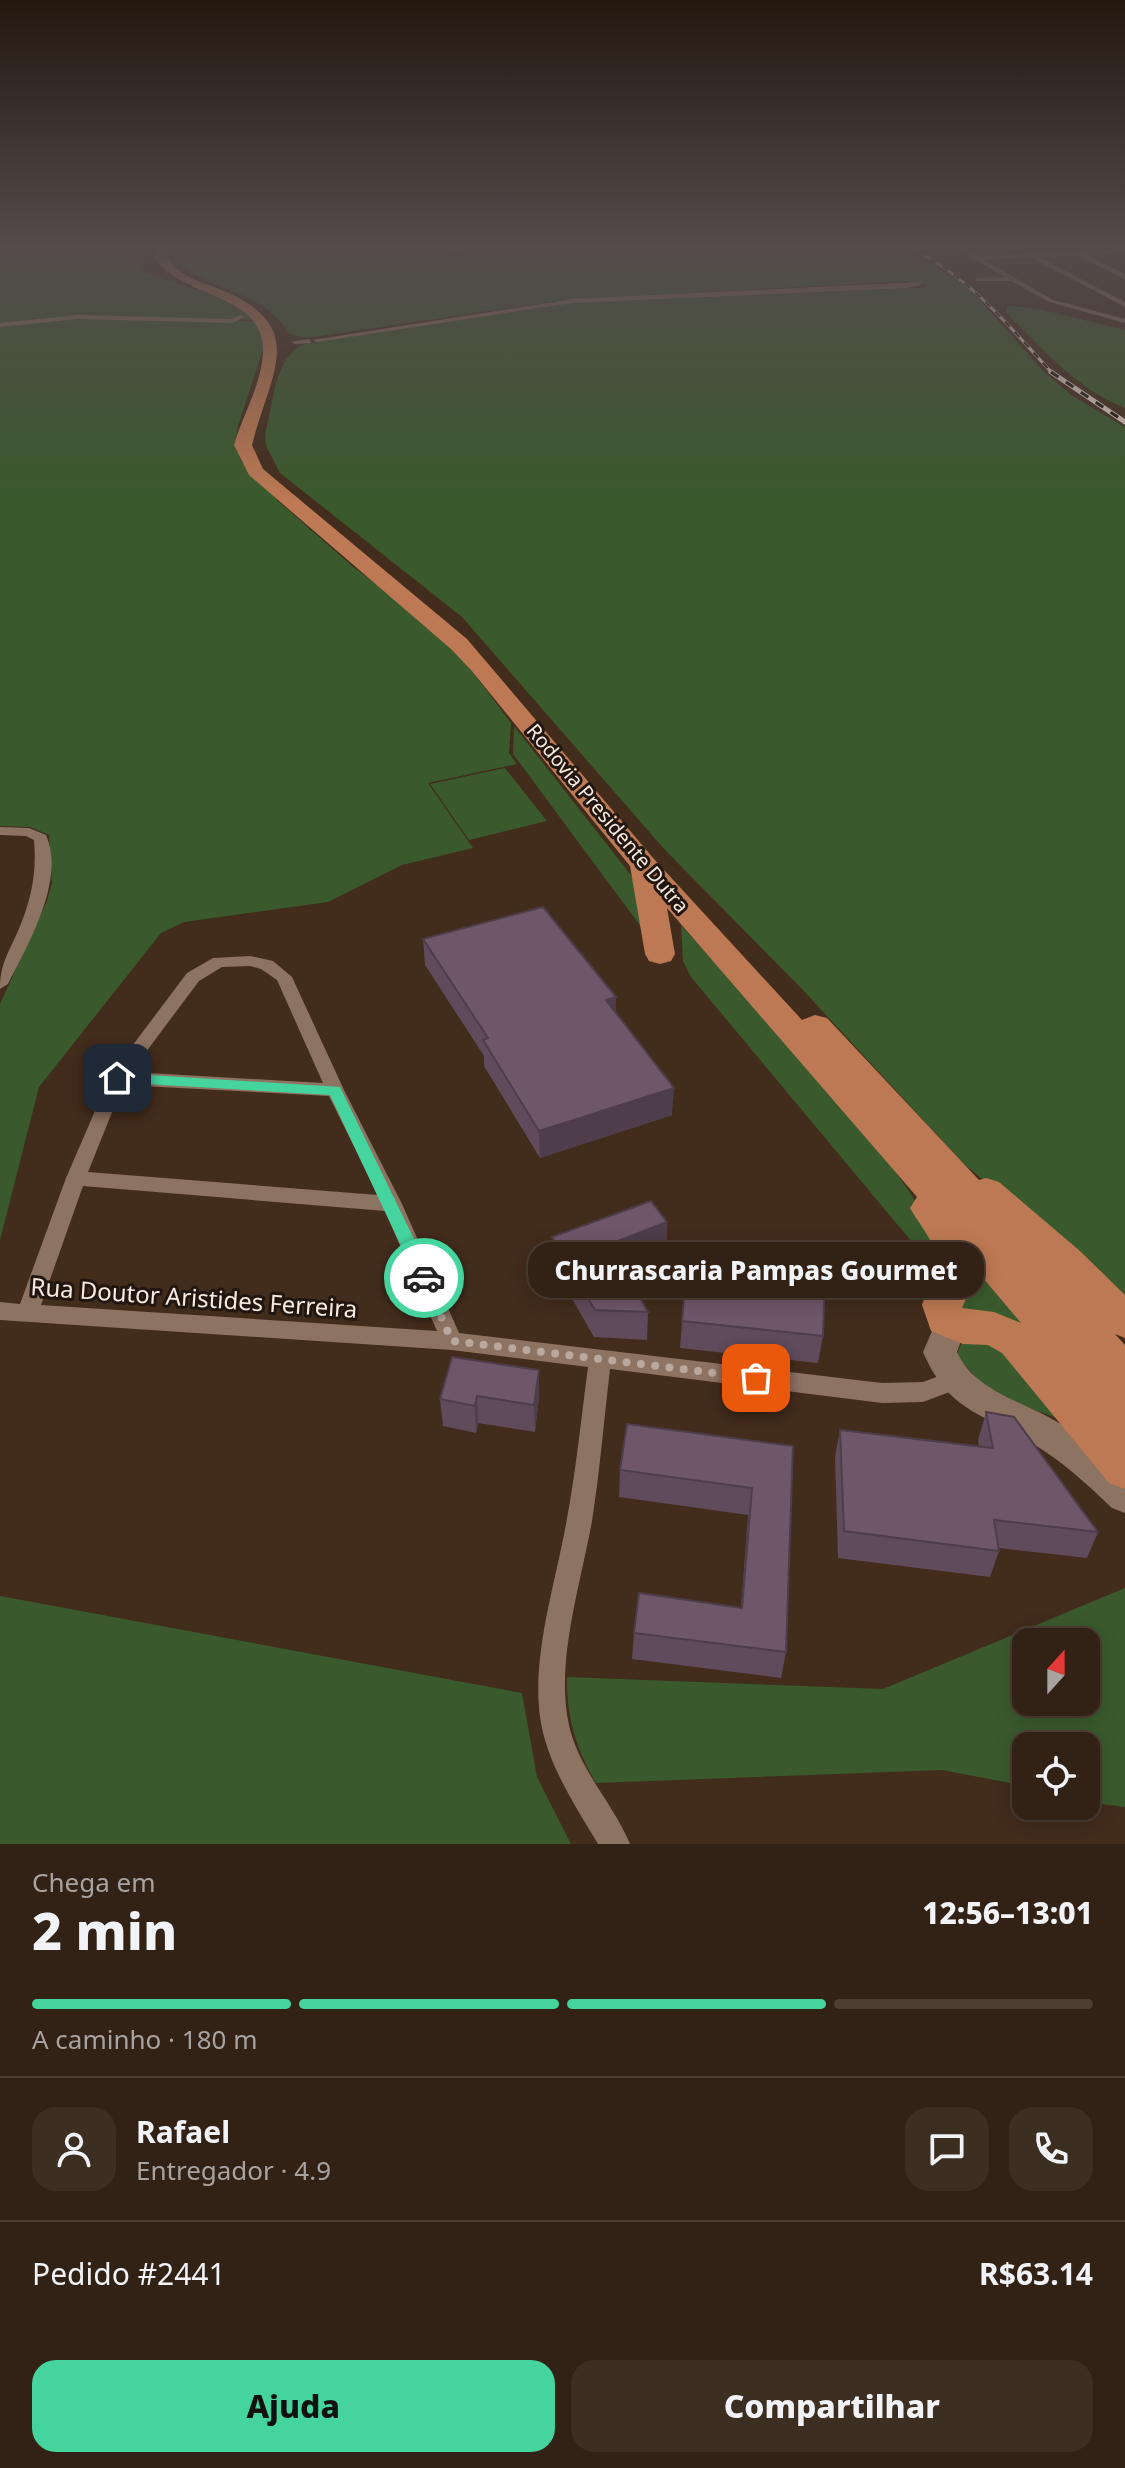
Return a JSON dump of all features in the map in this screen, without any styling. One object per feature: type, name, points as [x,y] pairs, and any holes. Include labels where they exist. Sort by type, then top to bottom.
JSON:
[{"type":"highway","name":"Rodovia Presidente Dutra","points":[[268,331],[271,337],[268,369],[243,445],[255,471],[459,644],[644,865],[1125,1375]]},
{"type":"highway","name":"Rodovia Presidente Dutra","points":[[278,331],[300,343],[256,442],[262,460],[272,475],[354,546],[457,626],[898,1131],[1125,1418]]},
{"type":"highway","points":[[644,865],[660,954]]},
{"type":"highway","points":[[898,1131],[1039,1237],[1125,1321]]},
{"type":"highway","points":[[898,1131],[957,1259],[956,1283],[943,1297],[941,1313],[951,1324],[988,1327],[1017,1341],[1125,1469]]},
{"type":"main road","points":[[951,1324],[940,1352],[955,1380],[966,1392],[1043,1431],[1078,1454],[1125,1496]]},
{"type":"street","points":[[300,343],[377,331]]},
{"type":"street","points":[[0,831],[32,833],[41,838],[43,846],[42,890],[0,984]]},
{"type":"street","points":[[28,1311],[76,1178],[117,1078],[193,977],[212,965],[241,960],[267,965],[284,977],[335,1090],[392,1204],[452,1341]]},
{"type":"street","points":[[117,1078],[335,1090]]},
{"type":"street","points":[[76,1178],[392,1204]]},
{"type":"street","name":"Rua Doutor Aristides Ferreira","points":[[0,1311],[452,1341],[882,1393],[923,1392],[955,1380]]},
{"type":"street","points":[[600,1359],[580,1517],[552,1694],[555,1726],[586,1797],[615,1844]]},
{"type":"green space","points":[[0,331],[262,331],[265,343],[238,426],[236,442],[241,461],[277,500],[352,566],[423,619],[457,651],[511,723],[509,753],[517,764],[428,783],[473,848],[402,865],[328,902],[184,922],[161,933],[39,1087],[0,1240],[0,1004],[47,901],[52,883],[49,835],[30,827],[0,826]]},
{"type":"green space","points":[[287,331],[353,331],[306,338]]},
{"type":"green space","points":[[386,331],[1007,331],[1041,369],[1071,395],[1125,427],[1125,1313],[1032,1221],[963,1163],[802,989],[665,850],[462,617],[280,473],[266,446],[265,434],[281,369],[296,349],[308,343]]},
{"type":"green space","points":[[1024,331],[1125,331],[1125,408],[1076,379]]},
{"type":"green space","points":[[514,726],[641,888],[645,932],[513,754]]},
{"type":"green space","points":[[505,768],[547,821],[469,840],[430,784]]},
{"type":"green space","points":[[681,925],[877,1146],[911,1194],[940,1245],[942,1278],[691,977],[683,961]]},
{"type":"green space","points":[[965,1257],[1125,1444],[961,1312]]},
{"type":"green space","points":[[991,1335],[1057,1418],[993,1395],[956,1356],[963,1340]]},
{"type":"green space","points":[[1125,1588],[1125,1807],[1100,1804],[1100,1732],[1012,1732],[1012,1783],[942,1770],[596,1783],[574,1732],[568,1705],[567,1677],[883,1689],[1012,1635],[1012,1716],[1100,1716],[1100,1628],[1029,1628]]},
{"type":"green space","points":[[0,1596],[522,1693],[537,1777],[571,1844],[0,1844]]},
{"type":"building","points":[[543,907],[616,997],[606,1000],[674,1088],[539,1131],[483,1040],[488,1038],[423,939]]},
{"type":"building","points":[[651,1201],[667,1222],[610,1244],[648,1312],[595,1310],[552,1237]]},
{"type":"building","points":[[687,1262],[825,1278],[823,1336],[682,1321]]},
{"type":"building","points":[[452,1357],[539,1370],[534,1405],[477,1396],[475,1406],[440,1399]]},
{"type":"building","points":[[986,1412],[1014,1417],[1098,1532],[994,1520],[999,1551],[844,1531],[840,1430],[993,1448]]},
{"type":"building","points":[[627,1424],[793,1446],[786,1652],[634,1633],[639,1593],[742,1608],[752,1488],[620,1470]]},
{"type":"railway","points":[[1013,331],[1051,372]]},
{"type":"railway","points":[[1051,372],[1125,422]]},
{"type":"way so far","points":[[424,1278],[452,1341],[756,1378]]},
{"type":"place","name":"Churrascaria Pampas Gourmet","points":[[756,1378]]},
{"type":"route","points":[[117,1078],[335,1090],[392,1204],[424,1278]]}]
